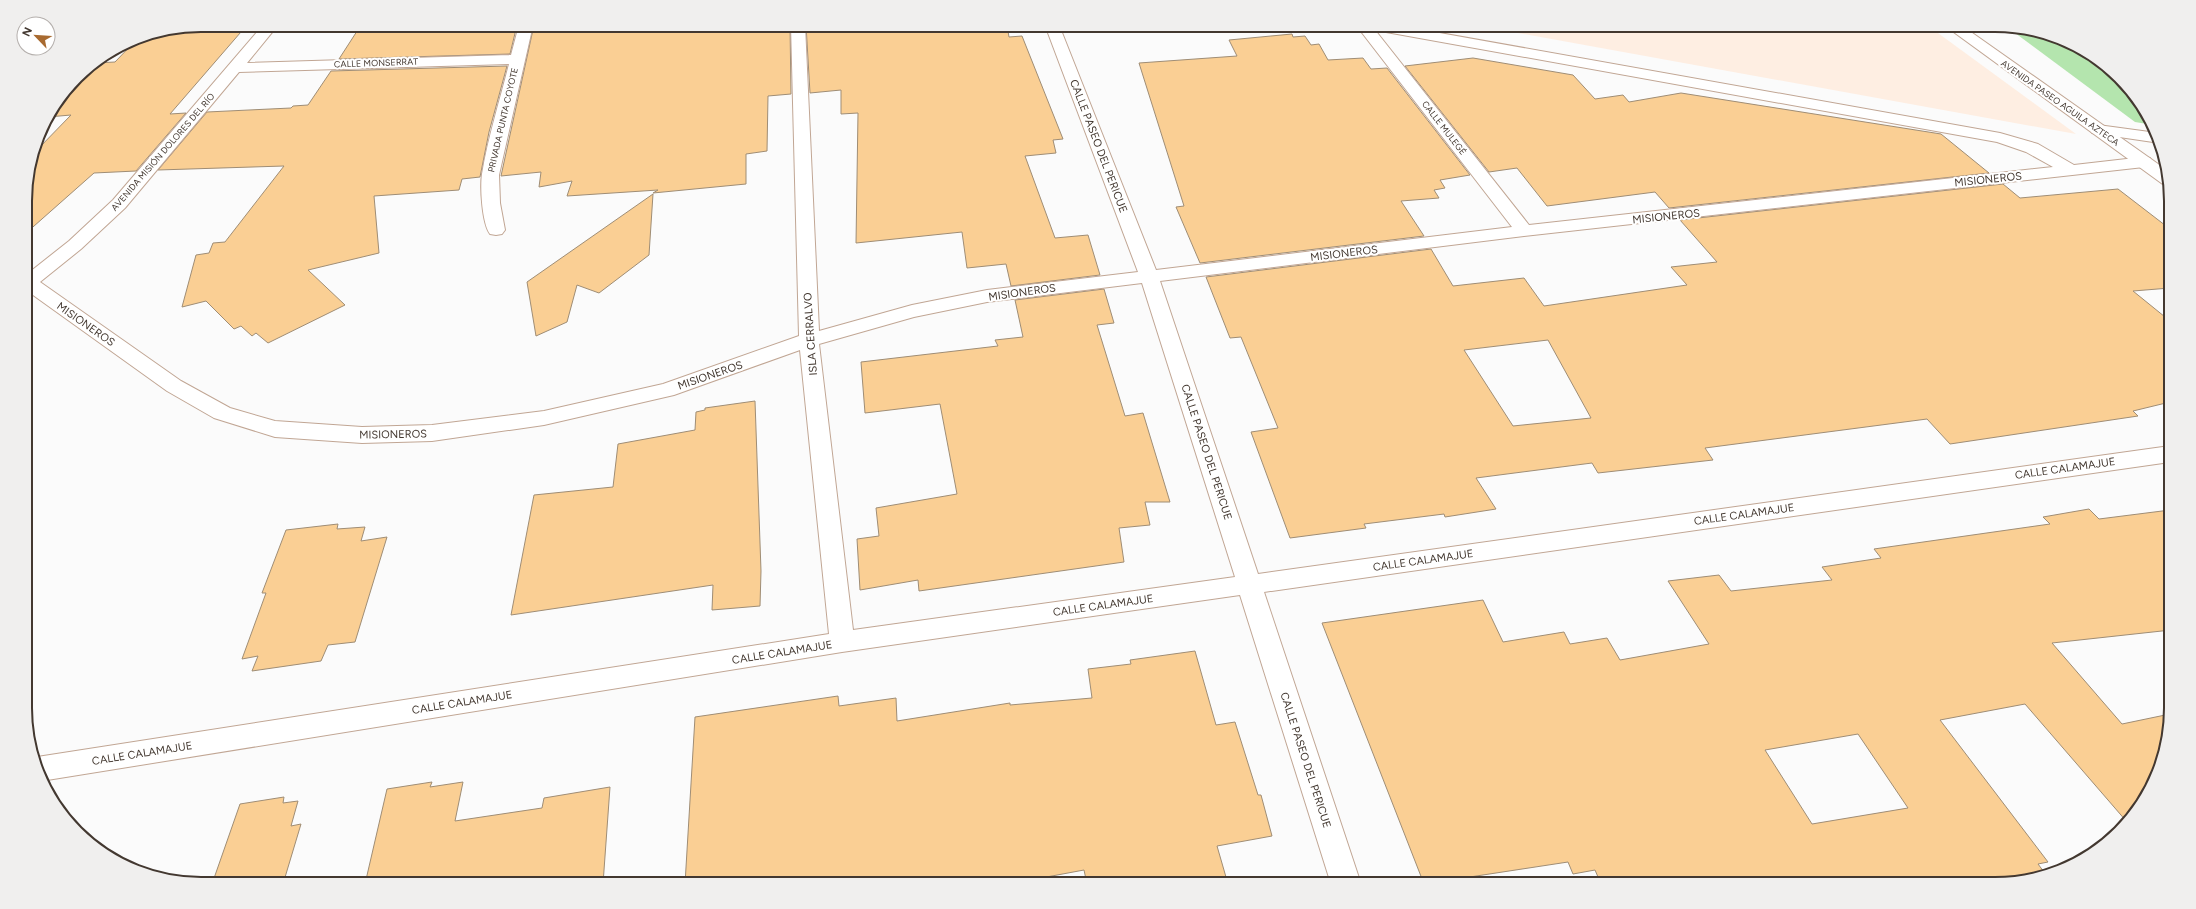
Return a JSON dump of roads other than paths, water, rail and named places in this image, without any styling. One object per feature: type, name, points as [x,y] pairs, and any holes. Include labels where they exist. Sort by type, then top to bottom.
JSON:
[{"type":"street","name":"AVENIDA MISIÓN DOLORES DEL RÍO","points":[[32,280],[75,245],[119,204],[265,32]]},
{"type":"street","name":"PRIVADA PUNTA COYOTE","points":[[496,230],[491,203],[490,175],[524,32]]},
{"type":"street","name":"ISLA CERRALVO","points":[[798,32],[809,340],[842,642]]},
{"type":"street","name":"CALLE PASEO DEL PERICUE","points":[[1055,32],[1149,275],[1344,877]]},
{"type":"street","name":"CALLE MULEGÉ","points":[[1368,32],[1524,231]]},
{"type":"street","points":[[1410,32],[2000,138],[2032,148],[2071,170]]},
{"type":"street","name":"AVENIDA PASEO AGUILA AZTECA","points":[[1961,32],[2162,175]]},
{"type":"street","name":"CALLE MONSERRAT","points":[[236,68],[517,59]]},
{"type":"street","points":[[2098,130],[2151,137]]},
{"type":"street","name":"MISIONEROS","points":[[32,287],[174,386],[222,413],[275,428],[362,435],[432,433],[544,418],[667,390],[809,340],[912,311],[980,298],[1149,275],[1524,231],[2144,162]]},
{"type":"street","name":"CALLE CALAMAJUE","points":[[43,768],[842,642],[2164,455]]}]
